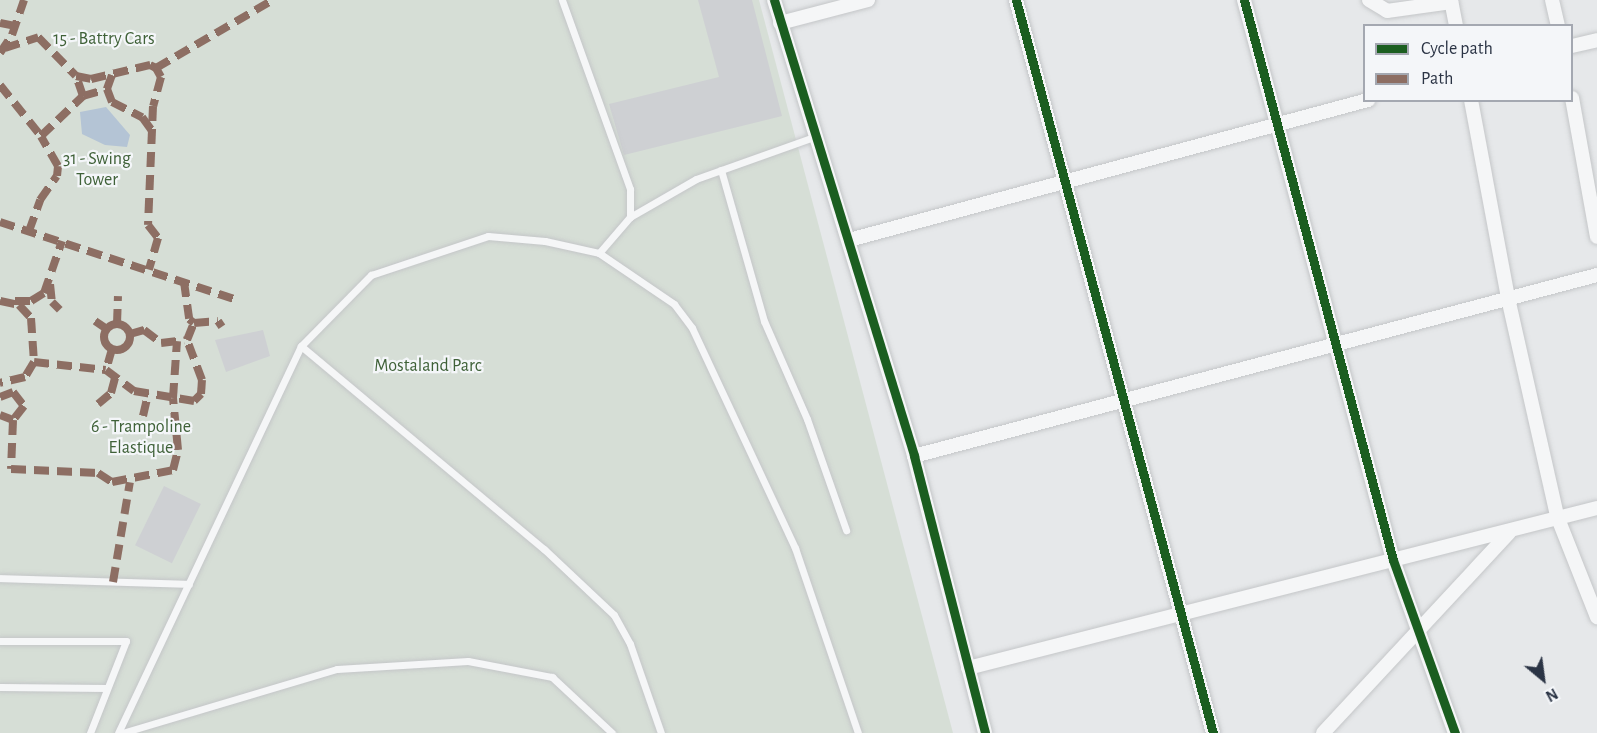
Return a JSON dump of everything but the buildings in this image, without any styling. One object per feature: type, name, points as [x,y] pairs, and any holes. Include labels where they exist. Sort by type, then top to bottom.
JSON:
[{"type":"street","points":[[774,0],[914,456],[985,733]]},
{"type":"street","points":[[780,23],[868,0]]},
{"type":"street","points":[[1016,0],[1213,733]]},
{"type":"street","points":[[1244,0],[1280,125],[1394,560],[1416,634],[1455,733]]},
{"type":"street","points":[[1369,0],[1387,11],[1451,1],[1456,24]]},
{"type":"street","points":[[1552,0],[1558,24]]},
{"type":"street","points":[[1573,46],[1597,40]]},
{"type":"street","points":[[849,240],[1363,101]]},
{"type":"street","points":[[1471,102],[1508,298],[1557,516],[1597,616]]},
{"type":"street","points":[[1573,102],[1597,237]]},
{"type":"street","points":[[914,456],[1338,346],[1597,275]]},
{"type":"street","points":[[968,668],[1180,611],[1509,533],[1557,516],[1597,508]]},
{"type":"street","points":[[1323,733],[1509,533]]},
{"type":"lane","points":[[562,0],[630,189],[630,217]]},
{"type":"lane","points":[[599,253],[630,217],[696,179],[817,136]]},
{"type":"lane","points":[[721,170],[764,321],[807,419],[846,530]]},
{"type":"lane","points":[[120,733],[301,346],[371,275],[488,236],[545,241],[599,253],[674,304],[692,328],[795,548],[858,733]]},
{"type":"lane","points":[[301,346],[544,549],[614,615],[630,644],[661,733]]},
{"type":"lane","points":[[0,578],[189,584]]},
{"type":"lane","points":[[0,640],[126,641],[90,733]]},
{"type":"lane","points":[[120,733],[337,669],[468,660],[552,677],[612,733]]},
{"type":"lane","points":[[0,687],[107,688]]},
{"type":"green space","name":"Mostaland Parc","points":[[0,0],[759,0],[953,733],[0,733]]},
{"type":"water","points":[[106,107],[130,135],[127,147],[105,145],[82,134],[80,112]]},
{"type":"marked path","points":[[0,53],[12,35],[24,0]]},
{"type":"marked path","points":[[156,68],[273,0]]},
{"type":"marked path","points":[[0,23],[15,26]]},
{"type":"marked path","points":[[5,48],[38,37],[76,76],[91,79],[150,65],[156,68],[161,77],[153,106],[148,225],[158,238],[149,270]]},
{"type":"marked path","points":[[112,75],[107,89],[112,102],[142,117],[153,132]]},
{"type":"marked path","points":[[29,231],[40,200],[57,176],[58,166],[41,136],[83,96],[76,76]]},
{"type":"marked path","points":[[0,85],[41,136]]},
{"type":"marked path","points":[[83,96],[107,89]]},
{"type":"marked path","points":[[0,222],[234,299]]},
{"type":"marked path","points":[[15,301],[31,301],[44,293],[62,241]]},
{"type":"marked path","points":[[184,282],[189,319],[194,323],[218,321],[222,327]]},
{"type":"marked path","points":[[50,284],[52,302],[60,310]]},
{"type":"marked path","points":[[117,324],[118,296]]},
{"type":"marked path","points":[[0,301],[19,305],[31,318],[34,362],[25,377],[0,383]]},
{"type":"marked path","points":[[95,321],[107,329]]},
{"type":"marked path","points":[[112,349],[106,370],[134,391],[194,401],[201,394],[202,380],[187,340],[194,323]]},
{"type":"marked path","points":[[117,324],[126,328],[130,337],[126,346],[117,350],[108,346],[104,337],[108,328],[117,324]]},
{"type":"marked path","points":[[130,334],[144,330],[161,343],[184,340]]},
{"type":"marked path","points":[[13,420],[11,469],[98,473],[112,482],[173,470],[178,450],[173,398],[177,341]]},
{"type":"marked path","points":[[34,362],[106,370]]},
{"type":"marked path","points":[[98,404],[111,393],[115,378]]},
{"type":"marked path","points":[[0,397],[13,392],[24,406],[13,420],[0,415]]},
{"type":"marked path","points":[[143,416],[148,394]]},
{"type":"marked path","points":[[113,582],[130,482]]},
{"type":"cycle path","points":[[774,0],[914,456],[985,733]]},
{"type":"cycle path","points":[[1016,0],[1213,733]]},
{"type":"cycle path","points":[[1244,0],[1393,560],[1455,733]]},
{"type":"park label","name":"15 - Battry Cars","points":[[104,39]]},
{"type":"park label","name":"31 - Swing Tower","points":[[97,170]]},
{"type":"park label","name":"6 - Trampoline Elastique","points":[[141,438]]}]
